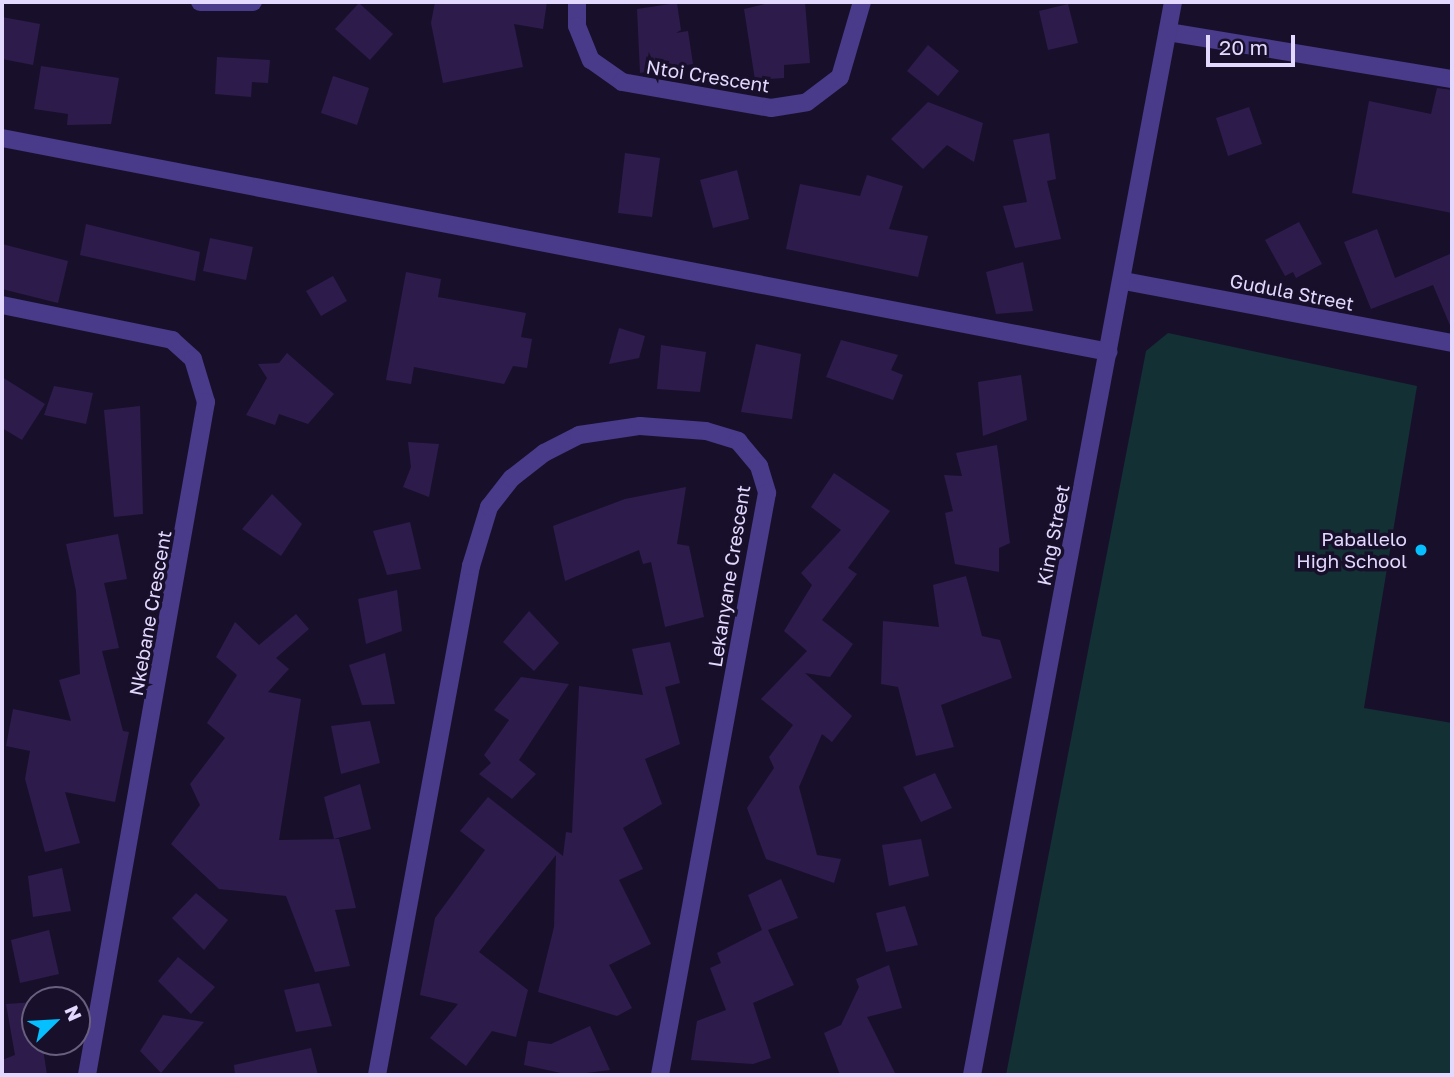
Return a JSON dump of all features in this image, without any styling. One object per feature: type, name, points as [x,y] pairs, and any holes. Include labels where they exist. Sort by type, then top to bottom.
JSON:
[{"type":"street","points":[[200,2],[253,2]]},
{"type":"street","name":"Ntoi Crescent","points":[[577,2],[577,26],[592,60],[622,82],[771,108],[807,102],[840,77],[862,2]]},
{"type":"street","name":"King Street","points":[[972,1075],[1124,281],[1173,2]]},
{"type":"street","points":[[1168,32],[1452,79]]},
{"type":"street","points":[[2,138],[1109,352]]},
{"type":"street","name":"Gudula Street","points":[[1124,281],[1452,344]]},
{"type":"street","name":"Nkebane Crescent","points":[[2,305],[162,336],[194,359],[204,386],[205,423],[87,1075]]},
{"type":"street","name":"Lekanyane Crescent","points":[[377,1075],[471,566],[489,507],[512,478],[544,453],[579,435],[640,426],[706,431],[738,441],[752,454],[767,493],[660,1075]]},
{"type":"green space","points":[[1168,333],[1417,386],[1364,708],[1452,723],[1452,1075],[1006,1075],[1146,351]]},
{"type":"building","points":[[435,2],[547,2],[543,29],[514,24],[523,67],[443,83],[431,23]]},
{"type":"building","points":[[773,2],[805,2],[810,63],[784,65],[784,78],[755,80],[744,9]]},
{"type":"building","points":[[359,3],[393,34],[370,60],[335,29]]},
{"type":"building","points":[[677,3],[681,30],[676,33],[688,31],[693,64],[640,73],[637,9]]},
{"type":"building","points":[[1068,4],[1078,43],[1048,50],[1039,11]]},
{"type":"building","points":[[2,17],[40,24],[33,65],[2,59]]},
{"type":"building","points":[[928,45],[959,71],[938,96],[907,71]]},
{"type":"building","points":[[217,57],[270,60],[268,83],[252,82],[251,97],[215,94]]},
{"type":"building","points":[[41,66],[119,78],[111,124],[67,125],[68,114],[34,109]]},
{"type":"building","points":[[333,76],[369,88],[357,125],[321,113]]},
{"type":"building","points":[[1437,88],[1452,90],[1452,213],[1352,193],[1369,101],[1431,114]]},
{"type":"building","points":[[928,102],[983,123],[974,162],[947,145],[923,169],[891,139]]},
{"type":"building","points":[[1249,107],[1262,144],[1228,156],[1216,118]]},
{"type":"building","points":[[1049,133],[1056,179],[1047,181],[1061,239],[1015,248],[1003,206],[1027,202],[1013,140]]},
{"type":"building","points":[[625,153],[660,158],[652,217],[618,213]]},
{"type":"building","points":[[737,170],[749,219],[713,228],[700,180]]},
{"type":"building","points":[[867,175],[903,186],[889,229],[928,236],[918,277],[786,249],[800,184],[860,196]]},
{"type":"building","points":[[1299,222],[1322,264],[1296,278],[1293,272],[1285,276],[1265,240]]},
{"type":"building","points":[[86,224],[200,252],[195,281],[80,255]]},
{"type":"building","points":[[1377,229],[1395,278],[1452,253],[1452,330],[1433,285],[1371,309],[1344,242]]},
{"type":"building","points":[[210,238],[253,247],[246,280],[203,271]]},
{"type":"building","points":[[2,244],[68,261],[58,303],[2,289]]},
{"type":"building","points":[[1023,262],[1033,311],[996,314],[986,272]]},
{"type":"building","points":[[406,272],[441,279],[438,297],[526,313],[521,337],[532,339],[527,368],[513,366],[504,384],[414,367],[411,384],[386,380]]},
{"type":"building","points":[[333,276],[347,301],[321,316],[306,291]]},
{"type":"building","points":[[619,328],[645,336],[639,358],[609,364]]},
{"type":"building","points":[[841,340],[898,355],[891,370],[903,375],[893,400],[826,377]]},
{"type":"building","points":[[756,344],[801,354],[792,419],[741,412]]},
{"type":"building","points":[[661,345],[706,352],[700,392],[657,389]]},
{"type":"building","points":[[287,353],[334,394],[308,424],[279,414],[275,425],[246,415],[267,378],[258,364],[279,363]]},
{"type":"building","points":[[1021,375],[1027,420],[983,436],[978,382]]},
{"type":"building","points":[[2,377],[45,404],[22,440],[2,428]]},
{"type":"building","points":[[54,386],[93,393],[86,424],[44,415]]},
{"type":"building","points":[[140,406],[143,514],[114,517],[104,410]]},
{"type":"building","points":[[408,442],[439,444],[429,497],[403,487],[411,467]]},
{"type":"building","points":[[997,445],[1010,543],[999,548],[999,572],[955,564],[945,513],[953,511],[944,475],[962,476],[956,453]]},
{"type":"building","points":[[834,473],[890,511],[848,568],[857,574],[822,620],[853,644],[830,677],[805,673],[852,716],[832,742],[822,734],[799,787],[817,855],[841,859],[834,883],[766,859],[747,808],[774,768],[769,757],[793,725],[761,699],[807,651],[784,631],[812,585],[801,573],[841,530],[811,507]]},
{"type":"building","points":[[686,487],[677,544],[689,546],[704,617],[665,627],[651,562],[643,564],[639,550],[565,581],[553,526],[625,499]]},
{"type":"building","points":[[272,494],[302,524],[281,556],[242,529]]},
{"type":"building","points":[[410,522],[421,569],[387,575],[373,531]]},
{"type":"building","points":[[118,534],[127,579],[104,583],[119,648],[102,651],[123,731],[129,732],[115,802],[65,792],[80,843],[45,852],[25,779],[30,751],[6,746],[13,709],[71,721],[59,680],[80,674],[76,591],[66,544]]},
{"type":"building","points":[[966,576],[982,636],[1000,640],[1012,678],[941,705],[954,747],[916,756],[898,687],[881,684],[883,621],[939,627],[933,585]]},
{"type":"building","points":[[397,590],[402,631],[366,644],[358,599]]},
{"type":"building","points":[[529,611],[559,643],[534,671],[503,642]]},
{"type":"building","points":[[296,614],[309,629],[276,658],[289,669],[268,692],[301,699],[279,840],[339,839],[356,908],[335,910],[350,966],[315,972],[286,896],[219,889],[171,844],[200,805],[190,784],[225,738],[207,723],[237,675],[216,657],[235,622],[259,645]]},
{"type":"building","points":[[670,642],[680,683],[665,687],[680,744],[645,759],[662,804],[623,828],[643,869],[619,880],[651,944],[609,965],[632,1008],[617,1016],[538,992],[554,927],[556,855],[479,952],[528,990],[516,1037],[492,1031],[466,1066],[430,1038],[458,1004],[420,995],[435,918],[485,850],[460,831],[488,797],[563,856],[566,832],[572,833],[579,686],[643,695],[632,649]]},
{"type":"building","points":[[385,653],[395,704],[362,705],[349,665]]},
{"type":"building","points":[[521,677],[569,684],[519,760],[536,774],[512,799],[479,774],[491,763],[484,755],[509,720],[494,710]]},
{"type":"building","points":[[370,721],[380,763],[341,774],[331,726]]},
{"type":"building","points":[[935,773],[952,808],[921,822],[903,787]]},
{"type":"building","points":[[360,784],[371,829],[334,839],[324,797]]},
{"type":"building","points":[[921,839],[929,876],[889,886],[882,845]]},
{"type":"building","points":[[62,868],[71,911],[33,917],[28,876]]},
{"type":"building","points":[[781,879],[798,918],[768,930],[794,985],[753,1003],[771,1058],[753,1064],[691,1060],[697,1021],[726,1010],[710,968],[721,963],[717,953],[762,930],[748,895]]},
{"type":"building","points":[[196,893],[228,920],[204,950],[172,918]]},
{"type":"building","points":[[905,906],[918,945],[886,952],[876,913]]},
{"type":"building","points":[[49,930],[59,974],[20,983],[11,940]]},
{"type":"building","points":[[178,957],[215,987],[191,1014],[158,981]]},
{"type":"building","points":[[889,965],[902,1008],[867,1017],[896,1075],[840,1075],[824,1033],[841,1025],[859,987],[856,979]]},
{"type":"building","points":[[319,983],[332,1026],[296,1032],[284,990]]},
{"type":"building","points":[[21,1003],[21,1056],[44,1056],[47,1075],[2,1075],[2,1060],[15,1055],[6,1004]]},
{"type":"building","points":[[163,1015],[204,1022],[161,1073],[140,1051]]},
{"type":"building","points":[[590,1026],[610,1070],[570,1075],[524,1065],[528,1041],[551,1044]]},
{"type":"building","points":[[311,1048],[318,1075],[235,1075],[234,1065]]},
{"type":"place","name":"Paballelo High School","points":[[1421,550]]}]
